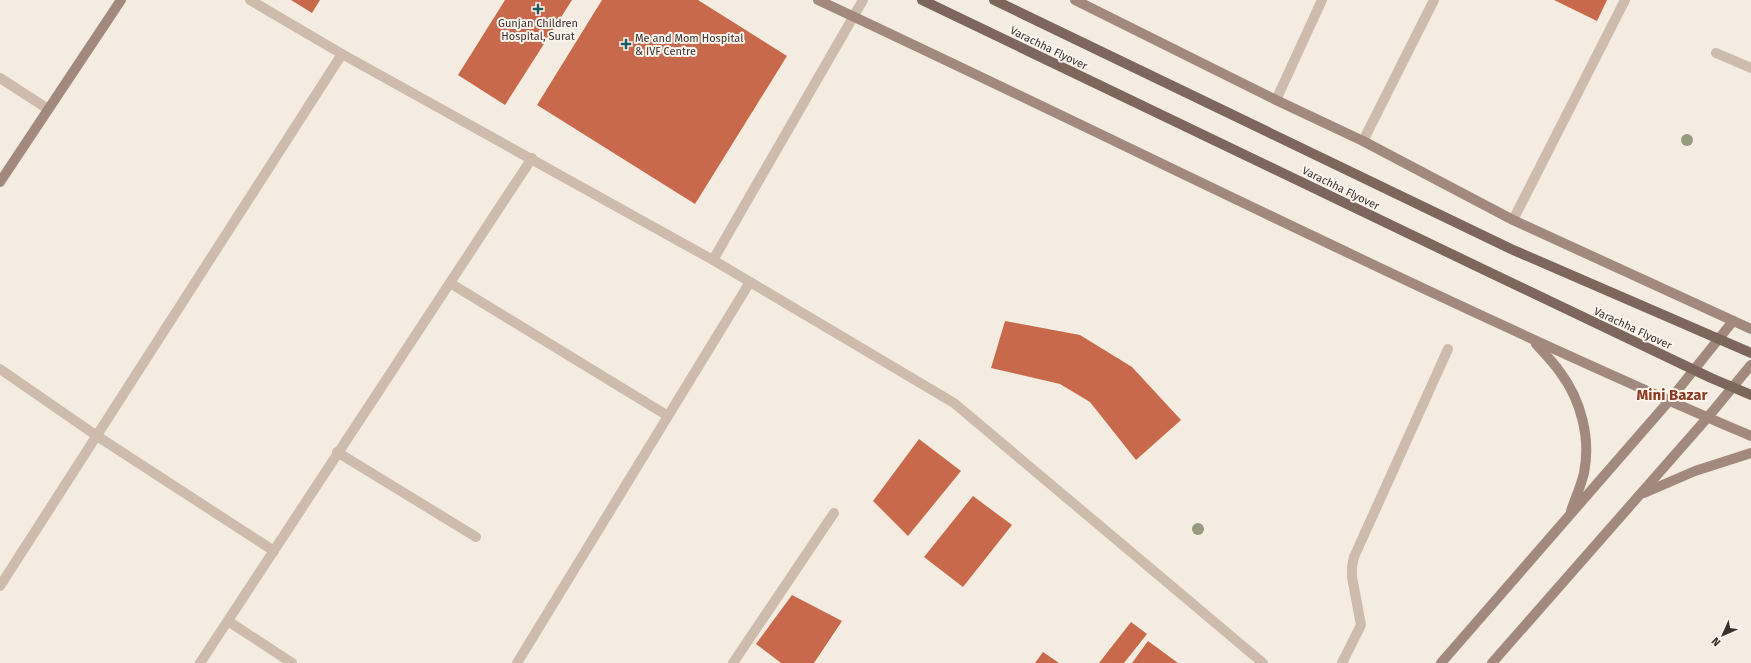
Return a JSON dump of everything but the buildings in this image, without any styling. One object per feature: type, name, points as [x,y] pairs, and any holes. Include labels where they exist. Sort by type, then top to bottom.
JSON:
[{"type":"main road","name":"Varachha Flyover","points":[[922,0],[1517,286],[1711,378],[1751,395]]},
{"type":"main road","name":"Varachha Flyover","points":[[994,0],[1511,249],[1751,353]]},
{"type":"street","points":[[0,182],[121,0]]},
{"type":"street","points":[[250,0],[342,54],[532,158],[713,260],[954,403],[1263,663]]},
{"type":"street","points":[[818,0],[1533,340],[1751,436]]},
{"type":"street","points":[[713,260],[863,0]]},
{"type":"street","points":[[1075,0],[1276,100],[1363,141],[1513,220],[1751,329]]},
{"type":"street","points":[[1276,100],[1322,0]]},
{"type":"street","points":[[1363,141],[1434,0]]},
{"type":"street","points":[[1513,220],[1625,0]]},
{"type":"street","points":[[1716,53],[1751,68]]},
{"type":"street","points":[[0,586],[342,54]]},
{"type":"street","points":[[0,78],[48,109]]},
{"type":"street","points":[[200,663],[337,452],[532,158]]},
{"type":"street","points":[[517,663],[750,282]]},
{"type":"street","points":[[450,283],[668,416]]},
{"type":"street","points":[[1441,663],[1669,401],[1733,321]]},
{"type":"street","points":[[1533,340],[1560,372],[1573,393],[1582,417],[1587,442],[1584,473],[1569,516]]},
{"type":"street","points":[[1342,663],[1361,625],[1352,577],[1354,557],[1448,349]]},
{"type":"street","points":[[1492,663],[1708,417],[1751,365]]},
{"type":"street","points":[[0,369],[97,436],[274,551]]},
{"type":"street","points":[[337,452],[476,537]]},
{"type":"street","points":[[1641,494],[1695,472],[1751,453]]},
{"type":"street","points":[[733,663],[834,513]]},
{"type":"street","points":[[228,621],[292,663]]},
{"type":"place","name":"Gunjan Children Hospital, Surat","points":[[538,9]]},
{"type":"place","name":"Me and Mom Hospital & IVF Centre","points":[[626,44]]},
{"type":"district","name":"Mini Bazar","points":[[1672,395]]}]
